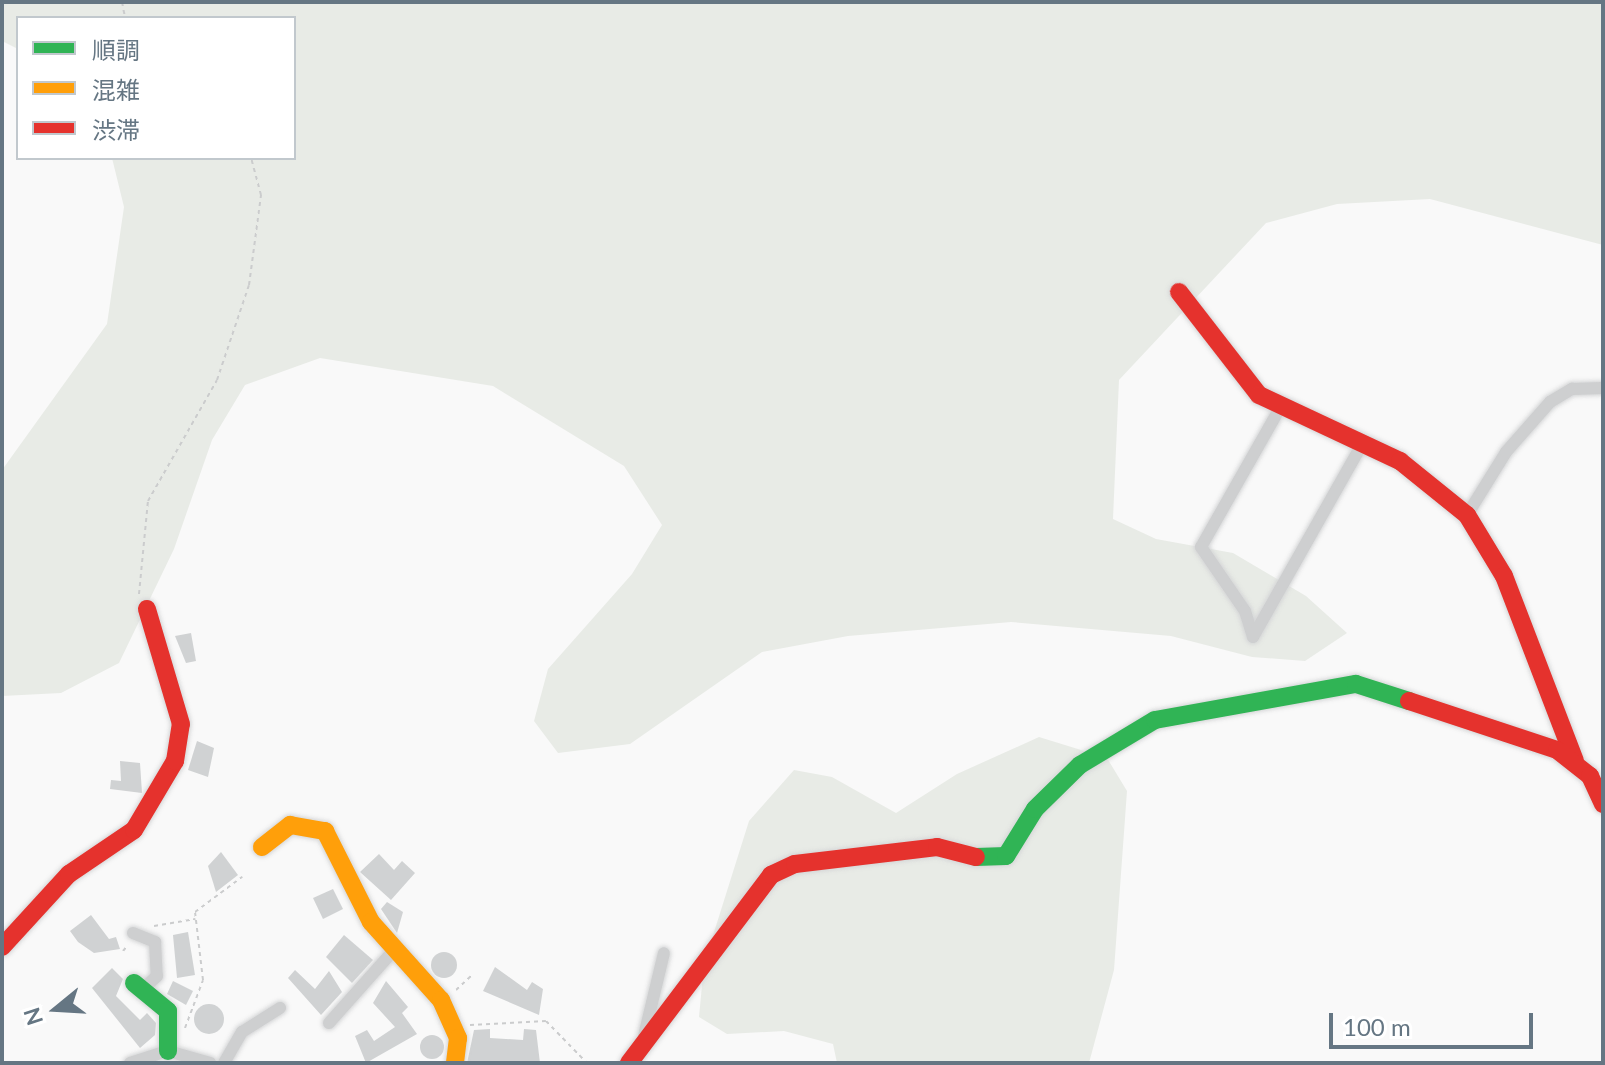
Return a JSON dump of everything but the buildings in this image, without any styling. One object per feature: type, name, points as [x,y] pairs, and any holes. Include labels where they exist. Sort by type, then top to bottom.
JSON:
[{"type":"street","points":[[1179,292],[1244,380],[1280,408],[1416,471],[1467,515],[1504,576],[1575,761],[1603,804]]},
{"type":"street","points":[[1467,515],[1506,452],[1550,402],[1572,389],[1603,388]]},
{"type":"street","points":[[1280,408],[1201,547],[1245,611],[1253,637],[1362,444]]},
{"type":"street","points":[[2,947],[69,874],[134,830],[175,761],[181,724],[147,609]]},
{"type":"street","points":[[629,1063],[644,1036],[771,875],[795,864],[937,847],[990,861],[1006,856],[1035,809],[1080,765],[1155,720],[1356,684],[1575,761]]},
{"type":"street","points":[[262,847],[290,825],[305,822],[325,831],[359,905],[394,950],[421,971],[445,1008],[455,1028],[455,1063]]},
{"type":"street","points":[[133,933],[155,942],[157,976],[138,986],[168,1011],[169,1049]]},
{"type":"street","points":[[329,1023],[394,950]]},
{"type":"street","points":[[644,1036],[664,953]]},
{"type":"street","points":[[224,1063],[242,1032],[280,1008]]},
{"type":"street","points":[[130,1063],[169,1049],[210,1063]]},
{"type":"path","points":[[147,609],[139,594],[148,501],[217,380],[249,285],[261,195],[252,160]]},
{"type":"path","points":[[169,1049],[203,980],[195,912],[242,877]]},
{"type":"path","points":[[445,1008],[473,974]]},
{"type":"path","points":[[455,1028],[546,1021],[587,1063]]},
{"type":"shaded area","points":[[2,2],[1603,2],[1603,245],[1430,199],[1337,204],[1266,223],[1119,380],[1113,519],[1156,539],[1233,553],[1306,596],[1347,633],[1305,661],[1252,657],[1171,636],[1011,622],[848,636],[762,652],[630,744],[558,753],[534,721],[548,669],[632,574],[662,525],[624,466],[493,386],[320,358],[245,385],[212,440],[174,549],[119,663],[61,693],[2,696],[2,470],[107,324],[124,207],[112,160],[296,160],[296,16],[16,16],[16,48],[2,41]]},
{"type":"shaded area","points":[[1039,737],[1107,758],[1127,791],[1114,970],[1089,1063],[837,1063],[833,1044],[784,1031],[727,1034],[699,1017],[704,964],[749,821],[794,770],[832,777],[896,813],[957,774]]},
{"type":"traffic: fast","points":[[976,857],[1006,856],[1035,809],[1080,765],[1155,720],[1356,684],[1409,701]]},
{"type":"traffic: fast","points":[[134,983],[168,1011],[168,1051]]},
{"type":"traffic: slow","points":[[262,847],[290,825],[325,831],[371,922],[441,1000],[458,1038],[455,1063]]},
{"type":"traffic: jam","points":[[1179,292],[1259,395],[1400,461],[1467,515],[1504,576],[1575,761]]},
{"type":"traffic: jam","points":[[2,947],[69,874],[134,830],[175,761],[181,724],[147,609]]},
{"type":"traffic: jam","points":[[1409,701],[1557,750],[1590,776],[1603,804]]},
{"type":"traffic: jam","points":[[629,1063],[771,875],[795,864],[937,847],[976,857]]}]
